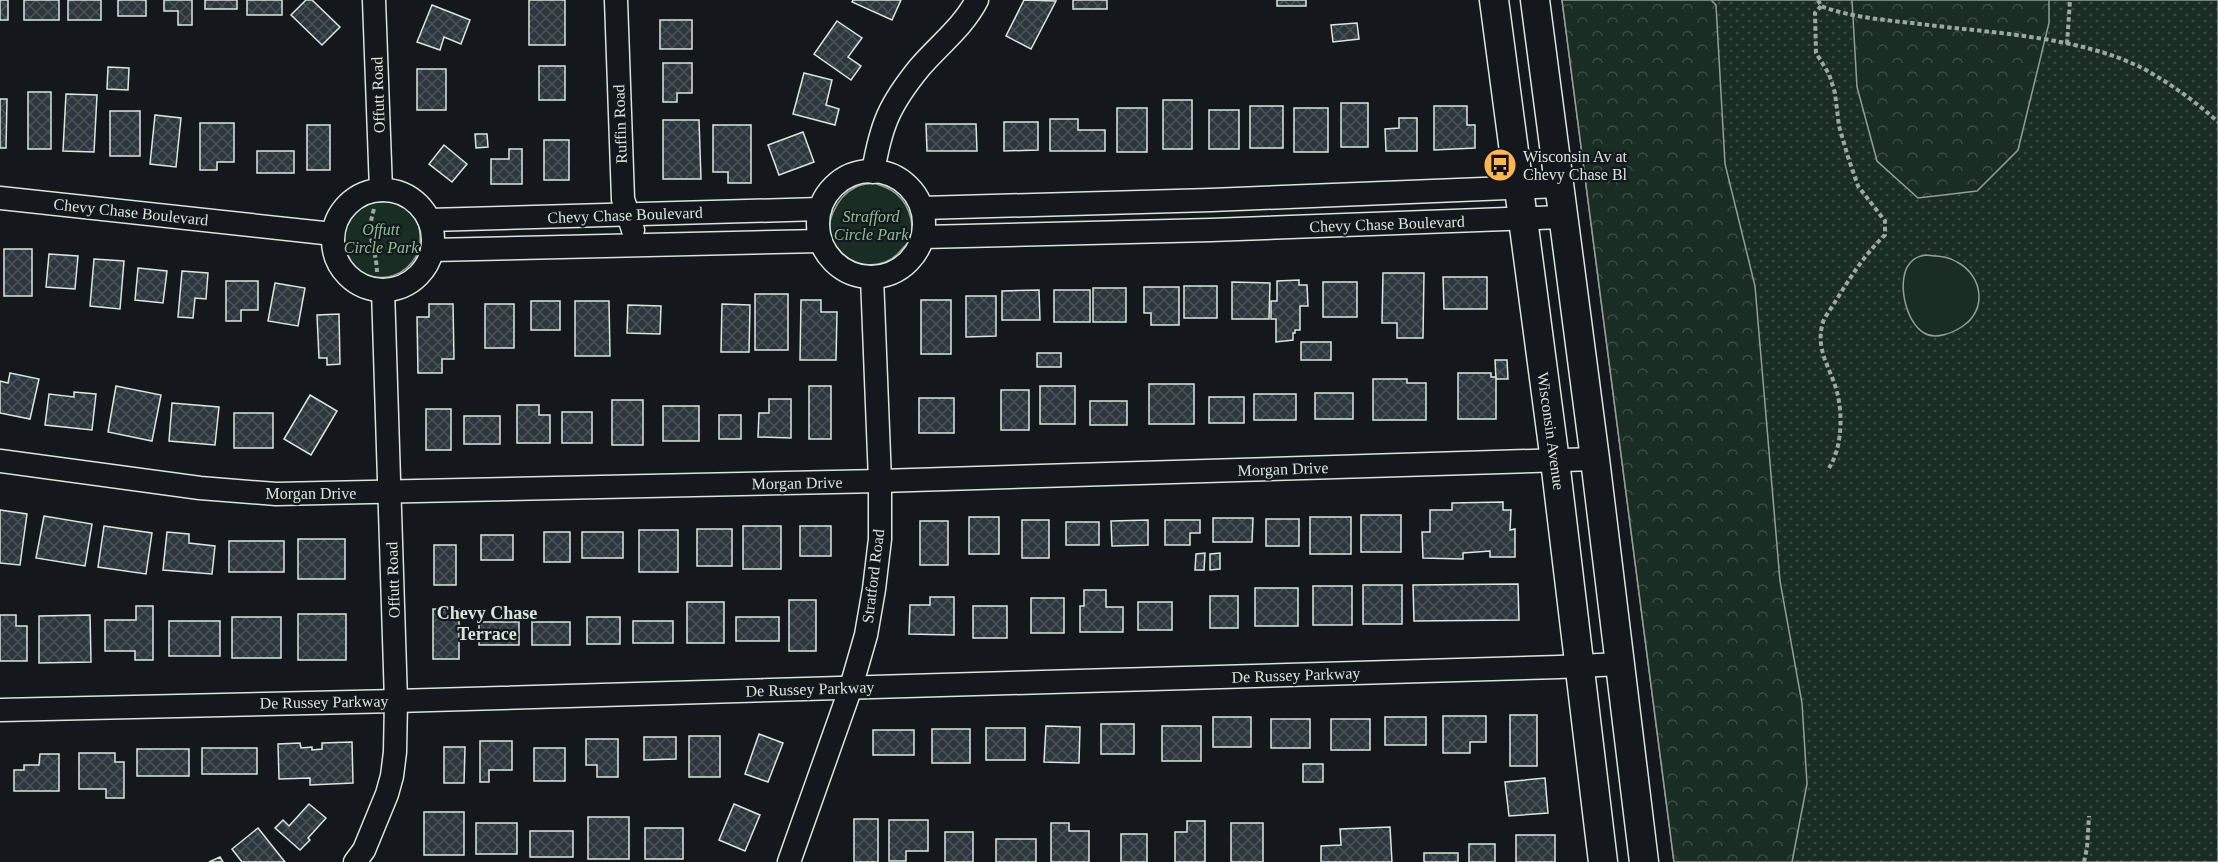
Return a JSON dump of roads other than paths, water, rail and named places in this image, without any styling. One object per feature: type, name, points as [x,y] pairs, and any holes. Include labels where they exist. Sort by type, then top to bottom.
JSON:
[{"type":"main road","name":"Wisconsin Avenue","points":[[1494,0],[1555,461],[1603,862]]},
{"type":"main road","points":[[1535,0],[1595,459],[1644,862]]},
{"type":"street","name":"Offutt Road","points":[[375,0],[377,190]]},
{"type":"street","name":"Ruffin Road","points":[[616,0],[623,199],[638,245]]},
{"type":"street","points":[[873,172],[883,124],[893,103],[920,67],[967,18],[977,0]]},
{"type":"street","points":[[882,172],[895,177],[916,195],[922,208],[923,237],[917,250],[898,270],[885,275],[872,277],[854,274],[838,266],[821,242],[818,221],[820,209],[829,192],[839,182],[853,174],[882,172]]},
{"type":"street","name":"Chevy Chase Boulevard","points":[[922,208],[1211,200],[1558,186]]},
{"type":"street","points":[[377,190],[395,191],[408,196],[419,205],[429,220],[432,229],[432,250],[426,266],[418,276],[402,286],[378,289],[358,284],[346,274],[338,262],[333,248],[333,234],[336,222],[351,201],[377,190]]},
{"type":"street","name":"Chevy Chase Boulevard","points":[[0,198],[333,234]]},
{"type":"street","points":[[1211,200],[1211,230]]},
{"type":"street","name":"Chevy Chase Boulevard","points":[[429,220],[820,209]]},
{"type":"street","name":"Chevy Chase Boulevard","points":[[923,237],[1211,230],[1562,217]]},
{"type":"street","name":"Chevy Chase Boulevard","points":[[432,250],[821,242]]},
{"type":"street","name":"Stratford Road","points":[[789,862],[851,687],[866,635],[874,589],[880,539],[880,481],[872,277]]},
{"type":"street","name":"Offutt Road","points":[[362,858],[387,794],[395,752],[396,701],[390,492],[378,289]]},
{"type":"street","name":"Morgan Drive","points":[[0,461],[237,492],[276,494],[880,481],[1595,459]]},
{"type":"street","name":"De Russey Parkway","points":[[0,710],[396,701],[1619,664]]},
{"type":"place","name":"Wisconsin Av at Chevy Chase Bl","points":[[1500,165]]},
{"type":"district","name":"Chevy Chase Terrace","points":[[487,623]]},
{"type":"park label","name":"Strafford Circle Park","points":[[871,225]]},
{"type":"park label","name":"Offutt Circle Park","points":[[381,238]]}]
